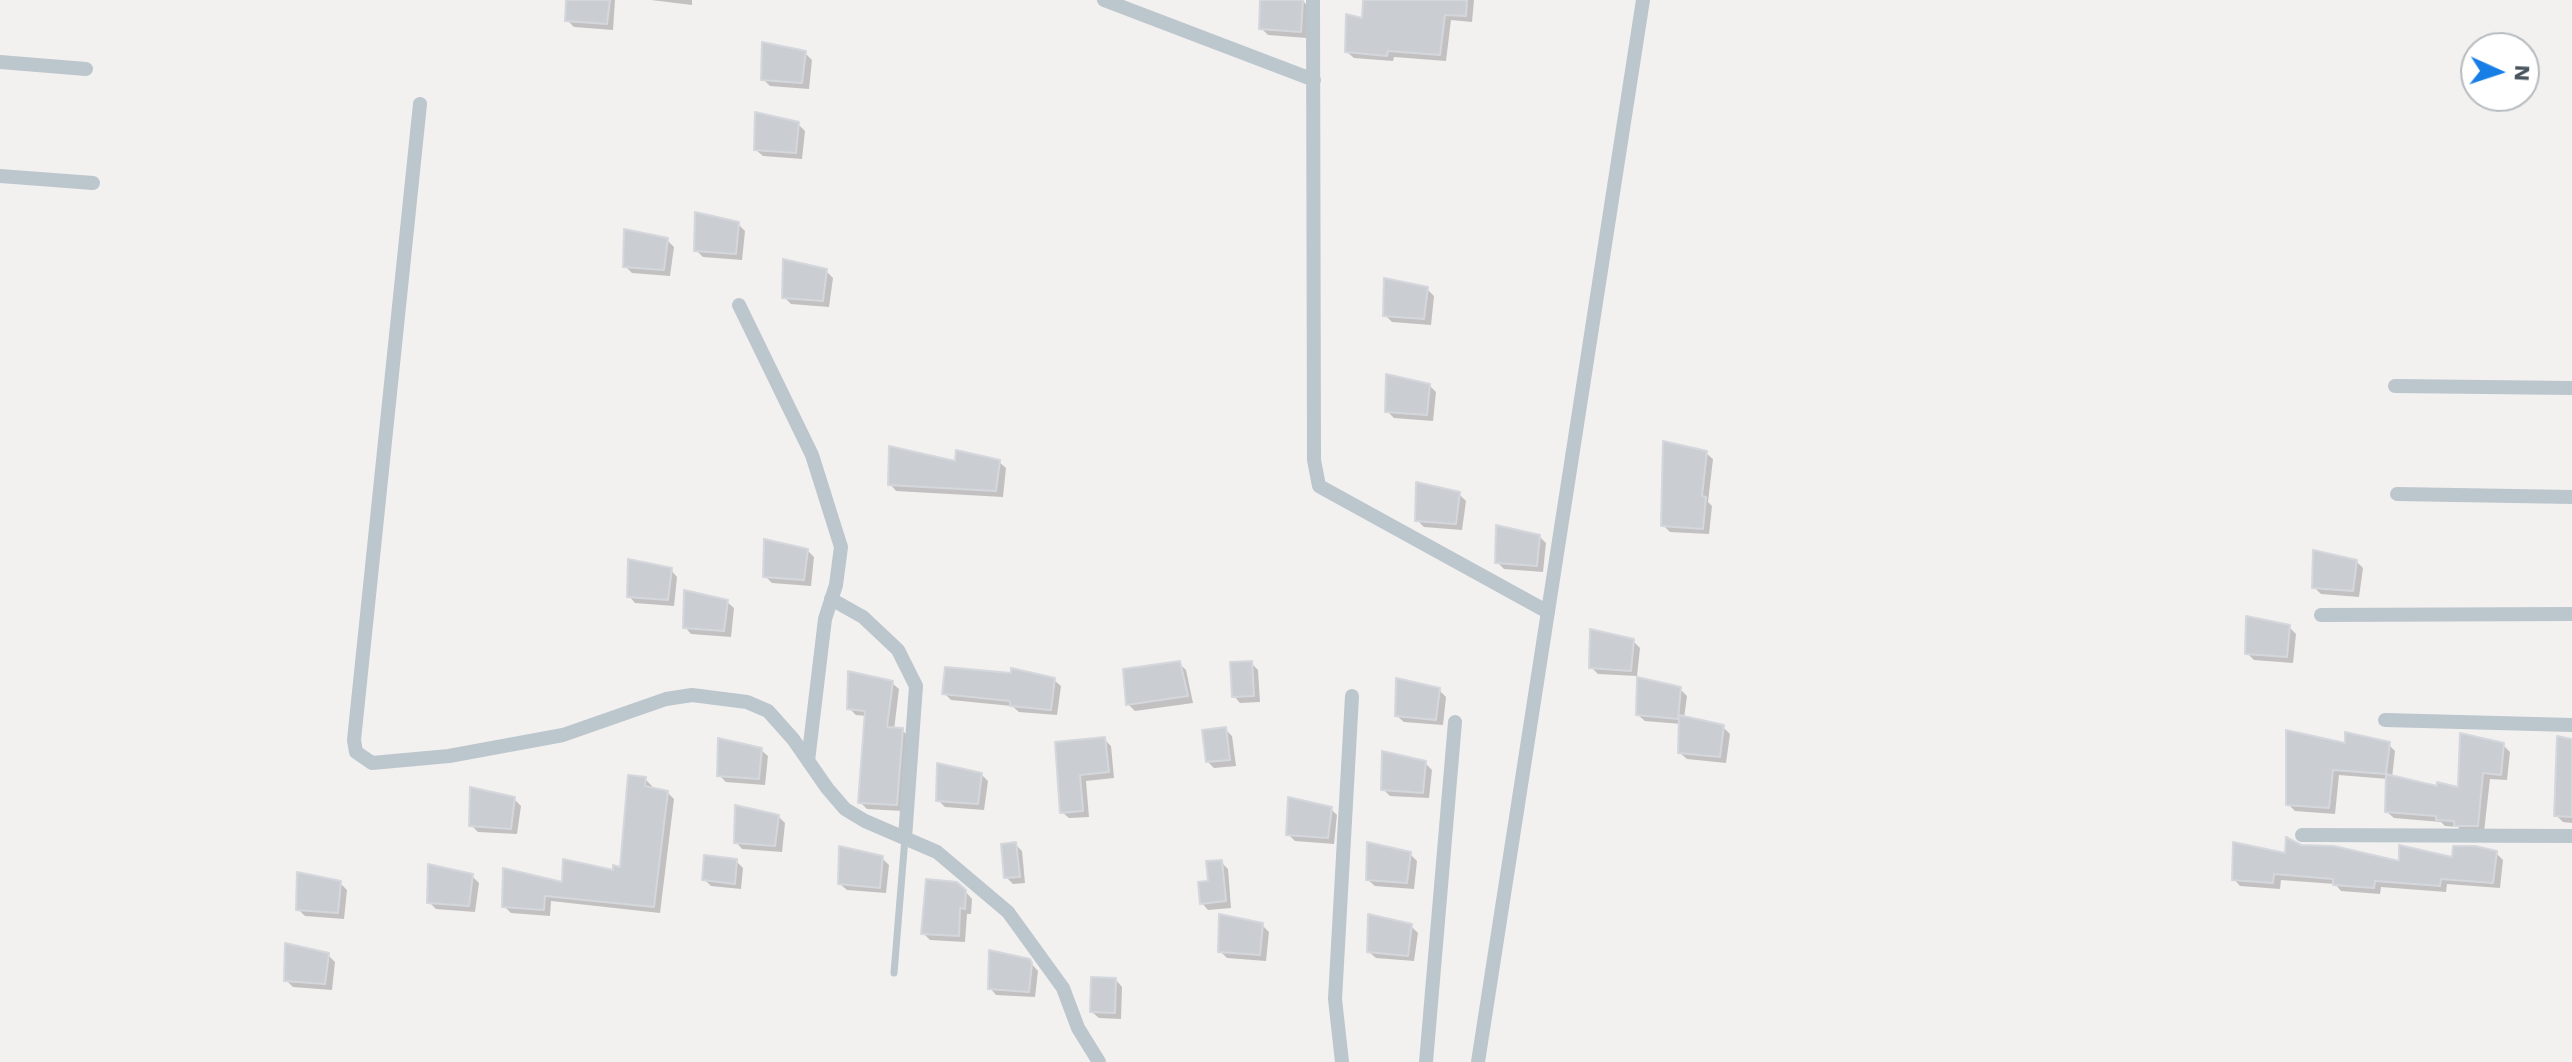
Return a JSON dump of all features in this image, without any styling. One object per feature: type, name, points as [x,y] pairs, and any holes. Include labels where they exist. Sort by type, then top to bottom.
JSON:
[{"type":"street","points":[[1104,0],[1314,80]]},
{"type":"street","points":[[1313,0],[1314,460],[1319,486],[1548,612]]},
{"type":"street","points":[[1478,1062],[1643,0]]},
{"type":"street","points":[[0,62],[86,69]]},
{"type":"street","points":[[420,104],[354,740],[356,752],[372,763],[463,754],[563,735],[666,699],[692,695],[747,702],[768,711],[845,809],[937,852],[1008,912],[1063,988],[1078,1028],[1099,1062]]},
{"type":"street","points":[[0,176],[93,183]]},
{"type":"street","points":[[739,305],[812,455],[841,547],[821,647],[808,761]]},
{"type":"street","points":[[2395,386],[2572,388]]},
{"type":"street","points":[[2397,494],[2572,497]]},
{"type":"street","points":[[831,599],[863,617],[898,650],[916,686],[905,838]]},
{"type":"street","points":[[2321,615],[2572,614]]},
{"type":"street","points":[[1342,1062],[1335,999],[1352,696]]},
{"type":"street","points":[[2385,720],[2572,725]]},
{"type":"street","points":[[1426,1062],[1455,722]]},
{"type":"street","points":[[2302,835],[2572,836]]},
{"type":"lane","points":[[894,973],[905,838]]},
{"type":"building","points":[[566,0],[610,0],[607,24],[565,21]]},
{"type":"building","points":[[1260,0],[1303,0],[1301,32],[1259,29]]},
{"type":"building","points":[[1363,0],[1467,0],[1466,16],[1445,15],[1440,55],[1388,51],[1387,56],[1345,52],[1346,14],[1362,18]]},
{"type":"building","points":[[762,42],[806,51],[802,83],[761,80]]},
{"type":"building","points":[[755,112],[799,122],[796,153],[754,150]]},
{"type":"building","points":[[695,212],[739,222],[736,254],[694,251]]},
{"type":"building","points":[[624,229],[668,238],[664,270],[623,267]]},
{"type":"building","points":[[783,259],[827,269],[823,301],[782,298]]},
{"type":"building","points":[[1384,278],[1428,287],[1424,319],[1383,316]]},
{"type":"building","points":[[1386,374],[1430,384],[1427,415],[1385,412]]},
{"type":"building","points":[[1663,441],[1707,451],[1702,496],[1706,497],[1703,529],[1661,526]]},
{"type":"building","points":[[889,446],[955,461],[956,450],[1000,460],[996,491],[888,485]]},
{"type":"building","points":[[1416,482],[1460,492],[1456,524],[1415,521]]},
{"type":"building","points":[[1496,525],[1540,535],[1537,566],[1495,563]]},
{"type":"building","points":[[764,539],[808,549],[804,580],[763,577]]},
{"type":"building","points":[[2313,550],[2357,560],[2353,591],[2312,588]]},
{"type":"building","points":[[628,559],[672,568],[668,600],[627,597]]},
{"type":"building","points":[[684,590],[728,600],[724,631],[683,628]]},
{"type":"building","points":[[2246,616],[2290,625],[2287,657],[2245,654]]},
{"type":"building","points":[[1590,629],[1634,639],[1631,671],[1589,668]]},
{"type":"building","points":[[1180,661],[1188,696],[1126,705],[1123,669]]},
{"type":"building","points":[[1252,661],[1254,696],[1232,697],[1230,662]]},
{"type":"building","points":[[945,667],[1011,673],[1011,668],[1055,678],[1051,710],[1010,706],[1010,701],[942,694]]},
{"type":"building","points":[[848,671],[893,681],[887,727],[903,728],[897,805],[858,803],[865,711],[847,709]]},
{"type":"building","points":[[1637,677],[1681,687],[1678,719],[1636,715]]},
{"type":"building","points":[[1396,678],[1440,688],[1436,720],[1395,716]]},
{"type":"building","points":[[1679,715],[1724,725],[1720,757],[1678,753]]},
{"type":"building","points":[[1226,727],[1230,760],[1206,762],[1202,730]]},
{"type":"building","points":[[2286,730],[2345,743],[2345,732],[2390,742],[2386,774],[2333,770],[2329,808],[2286,805]]},
{"type":"building","points":[[2460,733],[2504,743],[2501,775],[2483,773],[2478,826],[2454,826],[2454,821],[2436,820],[2436,816],[2385,812],[2386,774],[2437,786],[2437,782],[2458,787]]},
{"type":"building","points":[[2557,736],[2572,739],[2572,817],[2554,816]]},
{"type":"building","points":[[1105,737],[1109,772],[1080,775],[1083,811],[1060,813],[1055,742]]},
{"type":"building","points":[[718,738],[762,748],[759,779],[717,776]]},
{"type":"building","points":[[1382,751],[1426,761],[1423,793],[1381,790]]},
{"type":"building","points":[[937,763],[982,773],[978,804],[936,801]]},
{"type":"building","points":[[628,775],[646,777],[645,786],[668,791],[654,907],[545,896],[544,910],[502,907],[503,868],[562,882],[563,859],[613,870],[613,865],[620,867]]},
{"type":"building","points":[[470,787],[515,797],[511,829],[469,826]]},
{"type":"building","points":[[1288,797],[1332,807],[1328,838],[1286,835]]},
{"type":"building","points":[[735,805],[779,815],[775,846],[734,843]]},
{"type":"building","points":[[2286,837],[2301,845],[2334,846],[2399,861],[2399,845],[2452,857],[2453,846],[2475,846],[2497,851],[2493,883],[2441,879],[2440,886],[2375,881],[2374,888],[2333,885],[2333,879],[2274,874],[2273,883],[2232,880],[2233,842],[2285,853]]},
{"type":"building","points":[[1016,842],[1020,877],[1004,878],[1001,844]]},
{"type":"building","points":[[1367,842],[1411,852],[1407,883],[1366,880]]},
{"type":"building","points":[[839,846],[883,856],[880,888],[838,884]]},
{"type":"building","points":[[704,855],[737,859],[735,884],[702,880]]},
{"type":"building","points":[[1222,860],[1226,901],[1200,904],[1198,882],[1208,881],[1206,861]]},
{"type":"building","points":[[428,864],[473,874],[469,906],[427,903]]},
{"type":"building","points":[[297,872],[341,881],[338,913],[296,910]]},
{"type":"building","points":[[926,879],[957,882],[966,890],[965,909],[960,908],[959,936],[921,934]]},
{"type":"building","points":[[1219,914],[1263,923],[1260,955],[1218,952]]},
{"type":"building","points":[[1368,914],[1412,924],[1408,956],[1367,952]]},
{"type":"building","points":[[285,943],[329,953],[325,984],[284,981]]},
{"type":"building","points":[[989,950],[1030,959],[1029,992],[988,989]]},
{"type":"building","points":[[1091,977],[1116,978],[1115,1013],[1090,1012]]}]
